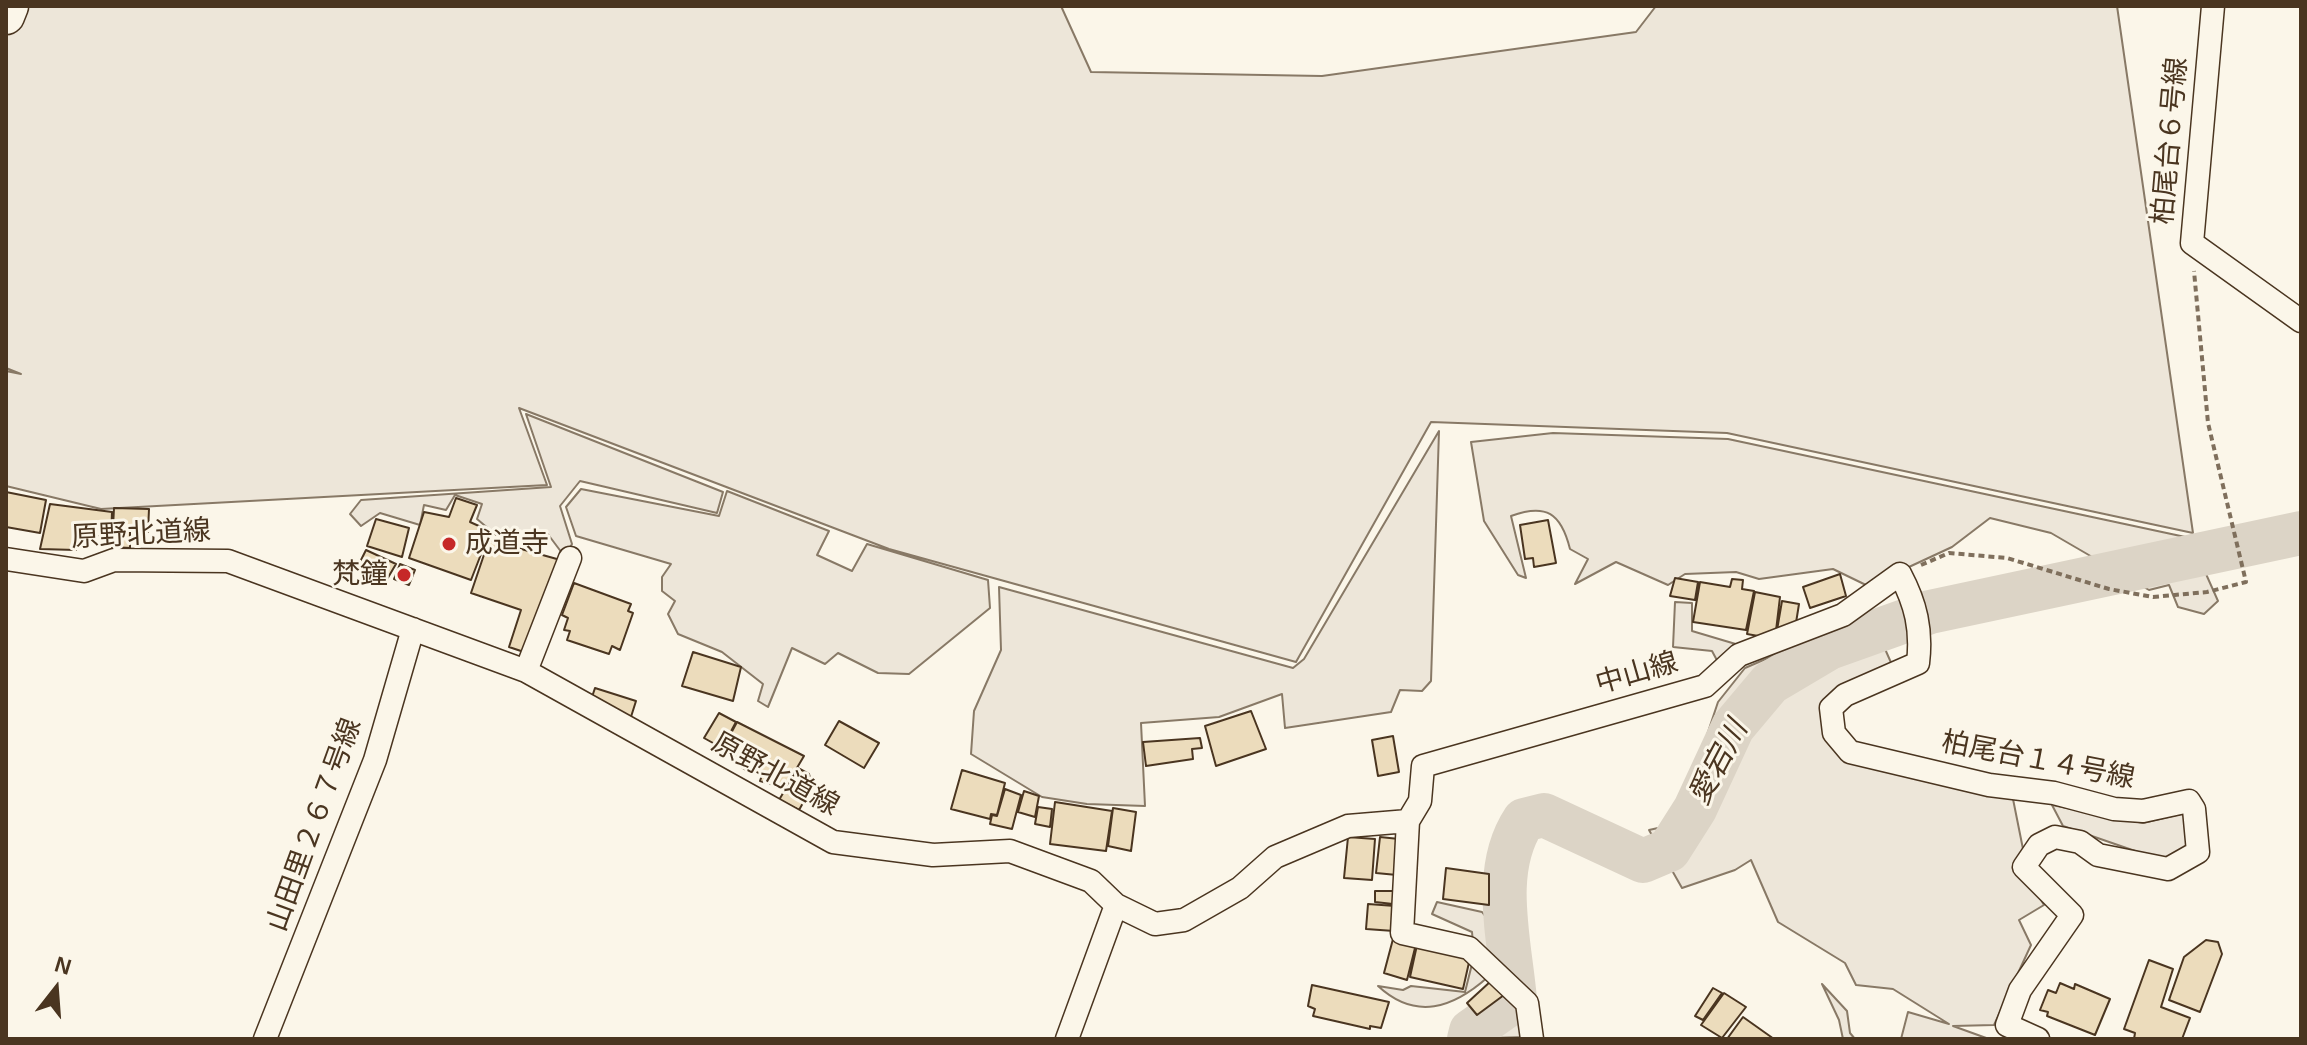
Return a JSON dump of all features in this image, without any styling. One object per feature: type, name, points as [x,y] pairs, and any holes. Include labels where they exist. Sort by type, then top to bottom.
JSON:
[{"type":"highway","points":[[6,16],[10,6]]},
{"type":"street","name":"柏尾台６号線","points":[[2213,6],[2192,243],[2301,321]]},
{"type":"street","points":[[526,671],[570,558]]},
{"type":"street","name":"原野北道線","points":[[6,559],[84,571],[114,560],[228,561],[526,671],[833,842],[933,855],[1010,851],[1091,881],[1116,905],[1155,924],[1184,920],[1240,888],[1275,857],[1348,826],[1408,821]]},
{"type":"street","name":"柏尾台１４号線","points":[[1900,574],[1912,596],[1922,635],[1918,663],[1845,695],[1831,708],[1834,733],[1850,752],[1989,785],[2054,793],[2114,809],[2143,811],[2189,801],[2194,809],[2198,852],[2168,869],[2098,855],[2080,842],[2055,837],[2039,845],[2024,867],[2072,915],[2020,990],[2007,1025],[2038,1039]]},
{"type":"street","name":"中山線","points":[[1408,821],[1420,801],[1423,766],[1705,686],[1739,655],[1843,615],[1900,574]]},
{"type":"street","name":"山田里２６７号線","points":[[265,1039],[375,760],[413,629]]},
{"type":"street","points":[[1408,821],[1402,933],[1469,948],[1527,1003],[1532,1039]]},
{"type":"street","points":[[1067,1039],[1116,905]]},
{"type":"path","points":[[1900,574],[1949,553],[2007,558],[2109,589],[2153,597],[2207,592],[2246,582],[2208,423],[2192,243]]},
{"type":"shaded area","points":[[6,6],[1061,6],[1091,72],[1322,76],[1636,32],[1656,6],[2117,6],[2193,533],[1727,433],[1431,422],[1296,662],[889,549],[519,408],[547,485],[101,509],[6,486],[6,371],[21,374],[6,368]]},
{"type":"shaded area","points":[[526,414],[723,492],[717,513],[580,481],[560,506],[572,544],[565,557],[547,533],[533,530],[528,539],[506,532],[496,535],[477,519],[482,504],[455,495],[446,510],[424,505],[420,525],[380,513],[361,526],[350,514],[361,500],[551,487]]},
{"type":"shaded area","points":[[1439,431],[1431,681],[1422,691],[1400,690],[1391,712],[1285,728],[1282,694],[1219,717],[1141,723],[1145,806],[1087,804],[1042,797],[971,754],[974,711],[1001,650],[999,587],[1293,668],[1304,659]]},
{"type":"shaded area","points":[[1553,433],[1728,439],[2190,538],[2218,601],[2204,614],[2178,607],[2169,585],[2149,590],[2051,533],[1990,518],[1952,547],[1868,586],[1833,569],[1759,579],[1736,572],[1685,574],[1668,585],[1616,562],[1575,584],[1588,559],[1570,549],[1557,519],[1543,511],[1523,512],[1511,516],[1526,578],[1518,575],[1484,521],[1471,442]]},
{"type":"shaded area","points":[[581,489],[719,516],[727,491],[829,531],[817,555],[852,571],[867,544],[988,580],[990,608],[909,674],[878,673],[838,653],[825,664],[792,648],[768,707],[758,701],[763,684],[722,652],[678,634],[668,614],[675,601],[662,591],[662,577],[671,564],[576,536],[566,507]]},
{"type":"shaded area","points":[[1675,602],[1692,603],[1692,631],[1739,645],[1720,666],[1712,651],[1673,647]]},
{"type":"shaded area","points":[[1865,604],[1893,667],[1842,692],[1830,739],[2012,794],[2029,879],[2044,905],[2019,920],[2031,945],[1994,1025],[1953,1026],[1989,1039],[1901,1039],[1908,1012],[1949,1024],[1893,989],[1856,985],[1845,963],[1778,922],[1751,860],[1735,870],[1682,888],[1649,830],[1667,826],[1697,765],[1718,702],[1745,668],[1807,641]]},
{"type":"shaded area","points":[[2052,805],[2143,823],[2185,813],[2187,847],[2164,861],[2063,826]]},
{"type":"shaded area","points":[[1501,851],[1520,857],[1525,985],[1510,979],[1473,943],[1472,932],[1432,914],[1437,902],[1482,912],[1493,926],[1490,871]]},
{"type":"shaded area","points":[[1473,960],[1488,977],[1475,988],[1448,1003],[1420,1007],[1406,1004],[1378,986],[1465,992]]},
{"type":"shaded area","points":[[1822,984],[1847,1011],[1850,1033],[1855,1039],[1843,1039],[1839,1020]]},
{"type":"shaded area","points":[[1508,998],[1526,1019],[1526,1037],[1460,1039],[1472,1019]]},
{"type":"building","points":[[6,492],[46,500],[40,533],[6,527]]},
{"type":"building","name":"成道寺","points":[[456,498],[477,505],[470,522],[490,531],[471,580],[409,558],[424,512],[449,517]]},
{"type":"building","points":[[50,504],[112,512],[111,538],[77,531],[76,550],[40,549]]},
{"type":"building","points":[[114,508],[149,509],[148,532],[130,530],[130,548],[112,547]]},
{"type":"building","points":[[376,519],[409,528],[402,557],[367,546]]},
{"type":"building","points":[[1548,520],[1556,563],[1534,567],[1533,558],[1525,559],[1520,525]]},
{"type":"building","points":[[489,540],[564,561],[533,655],[509,647],[521,610],[471,593]]},
{"type":"building","points":[[366,550],[396,564],[386,581],[357,568]]},
{"type":"building","name":"梵鐘","points":[[400,564],[415,570],[409,585],[394,579]]},
{"type":"building","points":[[1840,574],[1846,596],[1810,608],[1803,587]]},
{"type":"building","points":[[1675,578],[1698,582],[1695,600],[1670,596]]},
{"type":"building","points":[[1732,579],[1743,580],[1742,589],[1754,591],[1746,630],[1693,622],[1700,582],[1730,587]]},
{"type":"building","points":[[574,583],[631,604],[628,611],[633,613],[620,650],[612,646],[609,654],[567,640],[570,631],[564,630],[568,618],[562,615]]},
{"type":"building","points":[[1755,592],[1780,597],[1775,639],[1747,634]]},
{"type":"building","points":[[1782,601],[1799,604],[1795,629],[1777,630]]},
{"type":"building","points":[[693,652],[741,667],[733,701],[682,686]]},
{"type":"building","points":[[595,688],[636,701],[630,720],[591,700]]},
{"type":"building","points":[[1251,711],[1266,749],[1216,766],[1205,726]]},
{"type":"building","points":[[719,713],[736,722],[722,748],[704,738]]},
{"type":"building","points":[[839,721],[879,743],[864,768],[825,745]]},
{"type":"building","points":[[737,722],[804,756],[785,788],[760,781],[762,775],[753,770],[751,774],[740,766],[742,764],[721,752]]},
{"type":"building","points":[[1393,736],[1399,772],[1378,776],[1372,740]]},
{"type":"building","points":[[1200,738],[1202,748],[1192,749],[1193,759],[1146,766],[1143,742]]},
{"type":"building","points":[[798,768],[809,774],[812,787],[799,810],[779,800]]},
{"type":"building","points":[[962,770],[1005,783],[997,815],[991,814],[990,819],[951,809]]},
{"type":"building","points":[[1005,789],[1021,795],[1012,829],[990,824],[992,815],[997,816]]},
{"type":"building","points":[[1024,791],[1039,796],[1035,817],[1018,812]]},
{"type":"building","points":[[1055,802],[1112,811],[1106,851],[1050,844]]},
{"type":"building","points":[[1038,807],[1052,809],[1050,827],[1035,824]]},
{"type":"building","points":[[1113,808],[1136,812],[1131,851],[1108,846]]},
{"type":"building","points":[[1348,837],[1375,839],[1372,880],[1344,878]]},
{"type":"building","points":[[1380,837],[1399,839],[1397,875],[1376,873]]},
{"type":"building","points":[[1446,868],[1489,874],[1489,905],[1443,899]]},
{"type":"building","points":[[1375,891],[1394,891],[1393,904],[1375,902]]},
{"type":"building","points":[[1368,904],[1395,906],[1394,931],[1366,929]]},
{"type":"building","points":[[1393,939],[1416,944],[1407,980],[1384,973]]},
{"type":"building","points":[[2206,940],[2218,942],[2222,954],[2200,1012],[2169,1000],[2184,957]]},
{"type":"building","points":[[1417,945],[1470,958],[1463,989],[1410,977]]},
{"type":"building","points":[[2149,960],[2173,969],[2161,1007],[2190,1018],[2182,1039],[2134,1039],[2135,1033],[2124,1029]]},
{"type":"building","points":[[1491,981],[1504,995],[1477,1015],[1467,1003]]},
{"type":"building","points":[[2060,983],[2074,989],[2075,984],[2110,999],[2095,1035],[2047,1016],[2048,1012],[2040,1010],[2048,990],[2056,993]]},
{"type":"building","points":[[1312,985],[1389,1002],[1381,1028],[1370,1026],[1370,1029],[1313,1016],[1315,1009],[1308,1006]]},
{"type":"building","points":[[1713,988],[1722,993],[1703,1020],[1695,1016]]},
{"type":"building","points":[[1724,993],[1746,1007],[1722,1038],[1701,1025]]},
{"type":"building","points":[[1743,1017],[1774,1039],[1727,1039]]},
{"type":"waterway","name":"愛宕川","points":[[1469,1039],[1471,1031],[1515,1000],[1505,884],[1514,840],[1524,820],[1544,815],[1643,861],[1669,850],[1695,809],[1733,727],[1770,683],[1829,648],[1930,612],[2301,533]]},
{"type":"place","name":"成道寺","points":[[449,544]]},
{"type":"place","name":"梵鐘","points":[[404,575]]}]
